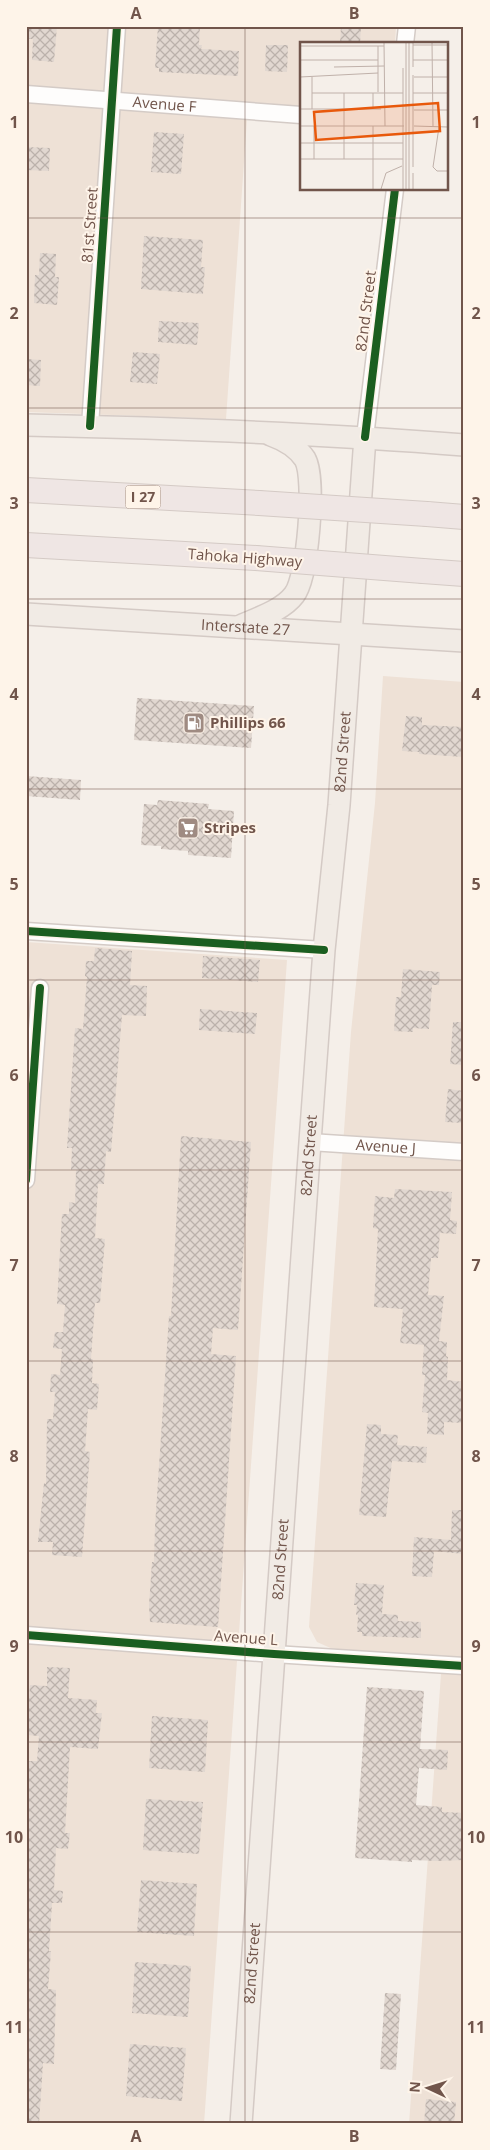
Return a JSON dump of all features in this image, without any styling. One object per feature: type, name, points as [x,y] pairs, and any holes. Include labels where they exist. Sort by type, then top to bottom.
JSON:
[{"type":"highway","name":"I 27","points":[[26,490],[464,517]]},
{"type":"highway","name":"Tahoka Highway","points":[[26,545],[256,558],[464,574]]},
{"type":"main road","points":[[26,425],[264,432],[365,437],[464,445]]},
{"type":"main road","points":[[238,628],[294,596],[302,576],[307,545],[311,486],[308,466],[296,448],[264,432]]},
{"type":"main road","name":"82nd Street","points":[[241,2124],[324,950],[339,805],[365,437]]},
{"type":"main road","name":"Interstate 27","points":[[26,614],[464,641]]},
{"type":"street","name":"81st Street","points":[[90,426],[117,26]]},
{"type":"street","points":[[405,42],[406,26]]},
{"type":"street","name":"Avenue F","points":[[26,94],[300,115]]},
{"type":"street","name":"82nd Street","points":[[365,437],[395,190]]},
{"type":"street","points":[[26,931],[324,950]]},
{"type":"street","points":[[26,1180],[28,1126],[40,988]]},
{"type":"street","name":"Avenue J","points":[[310,1142],[464,1152]]},
{"type":"street","name":"Avenue L","points":[[26,1635],[464,1666]]},
{"type":"shaded area","points":[[26,26],[396,26],[395,42],[300,42],[300,108],[248,105],[226,419],[26,412]]},
{"type":"shaded area","points":[[383,676],[464,682],[464,2124],[409,2124],[442,1660],[335,1650],[317,1642],[309,1627],[351,1032],[375,803]]},
{"type":"shaded area","points":[[26,942],[287,960],[204,2124],[26,2124]]},
{"type":"building","points":[[26,26],[57,26],[54,62],[32,60],[33,39],[26,39]]},
{"type":"building","points":[[158,26],[200,26],[199,45],[202,45],[201,49],[239,51],[238,76],[159,72],[159,68],[155,68]]},
{"type":"building","points":[[341,26],[361,26],[360,42],[340,42]]},
{"type":"building","points":[[266,45],[288,45],[287,72],[265,71]]},
{"type":"building","points":[[154,132],[184,134],[181,174],[151,172]]},
{"type":"building","points":[[26,147],[50,148],[49,171],[26,170]]},
{"type":"building","points":[[144,236],[203,240],[201,267],[205,267],[203,294],[141,289]]},
{"type":"building","points":[[40,253],[56,254],[55,277],[59,277],[57,305],[34,303],[35,275],[39,275]]},
{"type":"building","points":[[159,321],[199,323],[197,345],[158,342]]},
{"type":"building","points":[[133,352],[160,354],[157,384],[130,382]]},
{"type":"building","points":[[26,359],[41,360],[40,386],[26,385]]},
{"type":"building","name":"Phillips 66","points":[[137,698],[254,706],[251,748],[134,740]]},
{"type":"building","points":[[406,716],[422,717],[422,725],[464,727],[464,757],[402,751]]},
{"type":"building","points":[[26,776],[81,780],[80,800],[26,796]]},
{"type":"building","name":"Stripes","points":[[158,800],[209,804],[208,809],[234,811],[231,858],[188,855],[188,851],[161,849],[161,846],[141,845],[144,804],[157,805]]},
{"type":"building","points":[[95,948],[132,951],[130,985],[147,986],[146,1016],[122,1015],[111,1152],[106,1151],[104,1184],[98,1184],[95,1238],[105,1239],[100,1303],[95,1303],[91,1359],[93,1359],[92,1383],[99,1384],[97,1410],[88,1409],[85,1451],[90,1452],[82,1557],[52,1555],[53,1542],[38,1542],[44,1483],[46,1484],[47,1419],[53,1419],[55,1392],[50,1392],[51,1374],[60,1375],[62,1349],[53,1348],[55,1332],[63,1332],[65,1305],[57,1304],[62,1214],[69,1214],[69,1202],[75,1203],[76,1170],[71,1170],[72,1148],[67,1148],[75,1028],[83,1029],[87,977],[85,976],[86,961],[94,961]]},
{"type":"building","points":[[203,956],[260,960],[258,982],[202,978]]},
{"type":"building","points":[[403,969],[440,972],[439,985],[432,985],[429,1029],[413,1028],[413,1032],[394,1031],[396,997],[401,997]]},
{"type":"building","points":[[200,1009],[257,1013],[255,1034],[199,1030]]},
{"type":"building","points":[[453,1022],[464,1022],[464,1065],[450,1064]]},
{"type":"building","points":[[448,1089],[464,1091],[464,1123],[445,1122]]},
{"type":"building","points":[[181,1136],[251,1142],[238,1330],[213,1328],[211,1354],[236,1356],[218,1627],[150,1622],[149,1605],[152,1562],[154,1562],[169,1316],[171,1316]]},
{"type":"building","points":[[395,1189],[452,1192],[450,1220],[457,1221],[456,1234],[440,1233],[438,1258],[431,1258],[428,1295],[444,1296],[439,1341],[447,1342],[447,1380],[464,1382],[464,1423],[444,1422],[444,1435],[427,1434],[428,1413],[422,1412],[425,1375],[422,1375],[424,1345],[400,1343],[403,1309],[374,1307],[378,1229],[373,1228],[375,1196],[394,1198]]},
{"type":"building","points":[[367,1424],[381,1425],[381,1434],[398,1435],[397,1445],[427,1447],[426,1463],[392,1461],[386,1517],[359,1515]]},
{"type":"building","points":[[452,1510],[464,1510],[464,1554],[434,1551],[432,1577],[412,1576],[414,1537],[451,1540]]},
{"type":"building","points":[[356,1583],[384,1585],[382,1614],[398,1615],[398,1621],[421,1622],[421,1638],[362,1636],[362,1632],[357,1632],[357,1605],[354,1605]]},
{"type":"building","points":[[47,1667],[70,1668],[68,1698],[97,1700],[96,1713],[102,1713],[98,1749],[70,1747],[65,1833],[70,1833],[68,1849],[56,1848],[54,1890],[63,1891],[62,1903],[52,1903],[49,1951],[51,1951],[48,1989],[56,1990],[54,2064],[43,2063],[39,2124],[26,2124],[26,1761],[37,1761],[39,1736],[27,1735],[30,1685],[47,1686]]},
{"type":"building","points":[[367,1687],[424,1691],[420,1749],[448,1750],[447,1770],[419,1768],[416,1805],[442,1807],[442,1812],[464,1813],[464,1860],[412,1860],[412,1862],[355,1858]]},
{"type":"building","points":[[152,1716],[208,1720],[205,1772],[149,1768]]},
{"type":"building","points":[[146,1799],[203,1802],[199,1854],[143,1850]]},
{"type":"building","points":[[141,1880],[197,1884],[194,1936],[137,1932]]},
{"type":"building","points":[[135,1962],[191,1966],[188,2017],[132,2013]]},
{"type":"building","points":[[385,1993],[401,1994],[396,2070],[380,2069]]},
{"type":"building","points":[[130,2044],[186,2048],[182,2101],[126,2096]]},
{"type":"building","points":[[426,2099],[456,2102],[454,2124],[424,2124]]},
{"type":"cycle path","points":[[90,426],[117,26]]},
{"type":"cycle path","points":[[365,437],[395,190]]},
{"type":"cycle path","points":[[26,931],[324,950]]},
{"type":"cycle path","points":[[26,1180],[40,988]]},
{"type":"cycle path","points":[[26,1635],[464,1666]]},
{"type":"place","name":"Phillips 66","points":[[194,723]]},
{"type":"place","name":"Stripes","points":[[188,828]]}]
